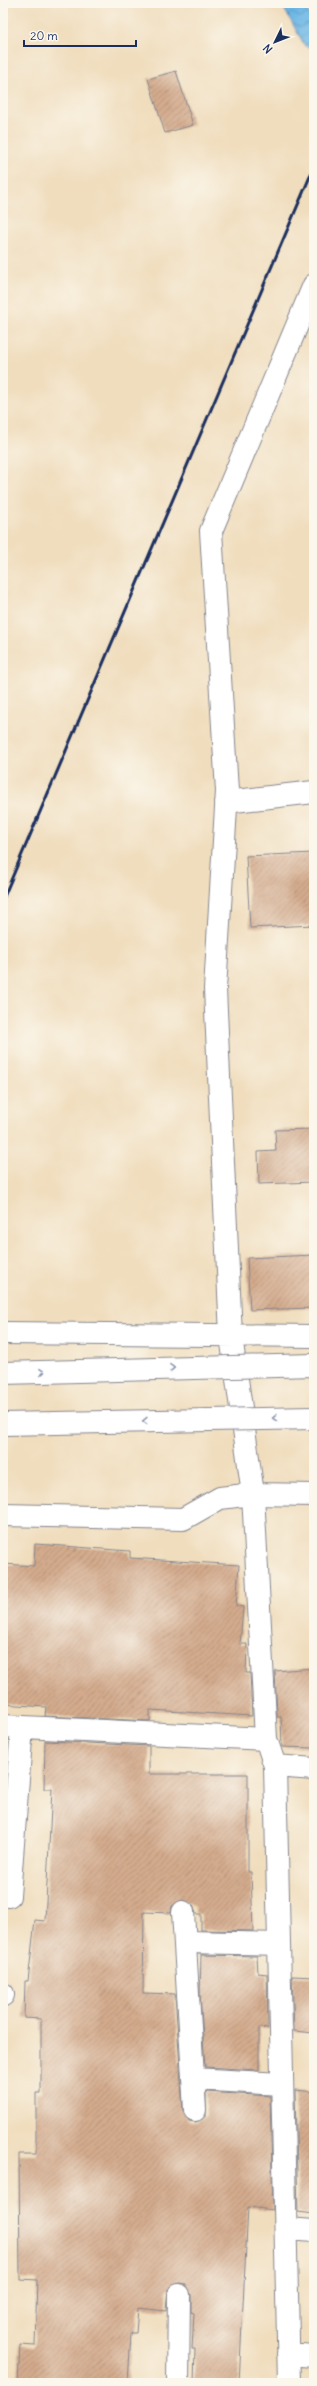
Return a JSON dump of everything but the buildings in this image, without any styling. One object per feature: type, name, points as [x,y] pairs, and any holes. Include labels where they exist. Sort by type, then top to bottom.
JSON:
[{"type":"street","points":[[289,2383],[276,1766],[266,1739],[253,1494],[231,1336],[215,989],[226,802],[211,531],[314,285]]},
{"type":"street","points":[[226,802],[314,792]]},
{"type":"street","points":[[3,1333],[314,1336]]},
{"type":"street","points":[[3,1373],[314,1365]]},
{"type":"street","points":[[3,1424],[314,1418]]},
{"type":"street","points":[[3,1515],[183,1519],[220,1498],[253,1494],[314,1496]]},
{"type":"street","points":[[9,1896],[13,1726],[266,1739]]},
{"type":"street","points":[[276,1766],[314,1769]]},
{"type":"street","points":[[183,1912],[195,2110]]},
{"type":"street","points":[[185,1942],[279,1944]]},
{"type":"street","points":[[193,2079],[282,2084]]},
{"type":"street","points":[[286,2228],[314,2231]]},
{"type":"street","points":[[178,2383],[179,2294]]},
{"type":"street","points":[[288,2354],[314,2356]]},
{"type":"water","points":[[281,3],[304,3],[314,25],[314,49],[305,46]]},
{"type":"railway","points":[[3,899],[314,167]]}]
